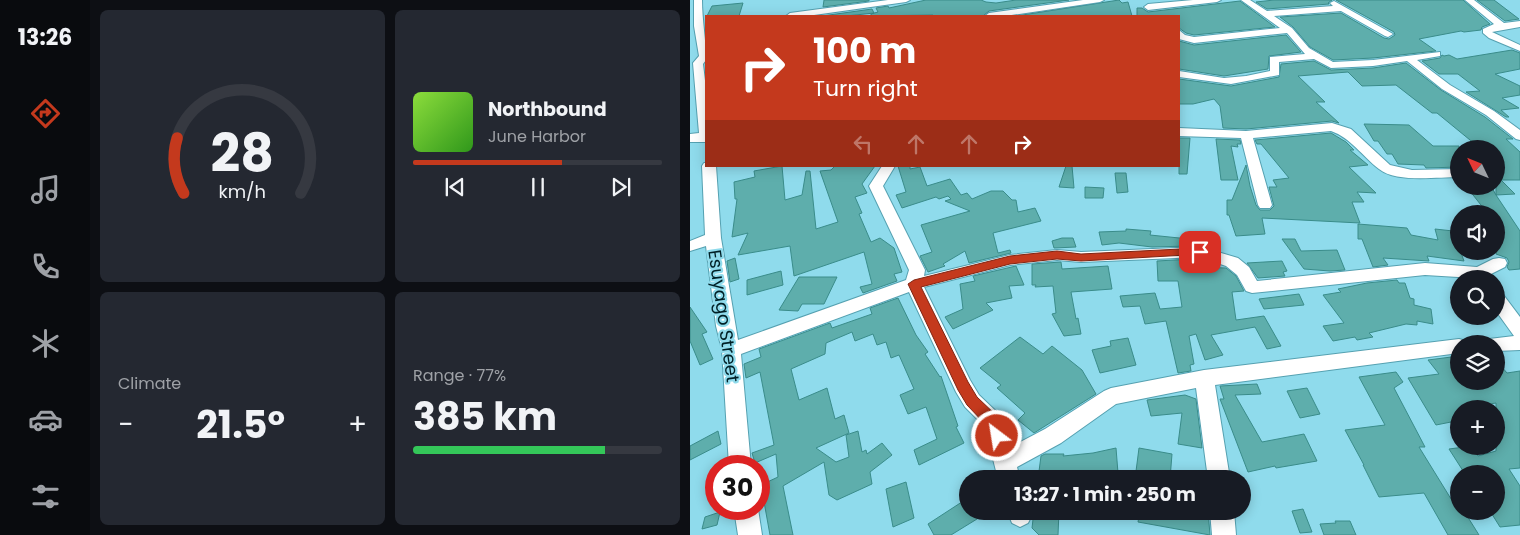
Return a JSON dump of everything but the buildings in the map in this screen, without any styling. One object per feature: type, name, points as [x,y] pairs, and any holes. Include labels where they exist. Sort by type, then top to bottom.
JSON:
[{"type":"street","points":[[698,0],[698,27],[705,124]]},
{"type":"street","points":[[797,15],[906,0]]},
{"type":"street","points":[[996,15],[1100,0]]},
{"type":"street","points":[[1138,2],[1148,6],[1218,0]]},
{"type":"street","points":[[1245,0],[1288,30],[1300,45],[1326,63],[1337,66],[1437,54]]},
{"type":"street","points":[[1330,0],[1388,34]]},
{"type":"street","points":[[1469,0],[1502,26]]},
{"type":"street","points":[[1148,6],[1153,12],[1160,15]]},
{"type":"street","points":[[1267,14],[1342,8]]},
{"type":"street","points":[[1520,24],[1502,26],[1486,31],[1492,36],[1520,48]]},
{"type":"street","points":[[1180,34],[1182,37],[1194,40],[1288,30]]},
{"type":"street","points":[[1180,74],[1196,74],[1219,81],[1238,81],[1275,73],[1274,59],[1315,56]]},
{"type":"street","points":[[1409,58],[1446,87],[1490,113],[1520,136]]},
{"type":"street","points":[[1180,132],[1246,135],[1332,127],[1347,132],[1385,168],[1393,172],[1407,174],[1450,173]]},
{"type":"street","points":[[1246,135],[1265,205]]},
{"type":"street","points":[[690,138],[705,137]]},
{"type":"street","name":"Esuyago Street","points":[[709,167],[713,238],[731,350],[739,455]]},
{"type":"street","points":[[888,167],[876,186],[918,270],[914,284],[963,386],[972,401],[994,422],[1006,470],[1052,436],[1111,397],[1204,378],[1450,347]]},
{"type":"street","points":[[690,246],[713,238]]},
{"type":"street","points":[[731,350],[914,284],[1010,260],[1057,255],[1081,257],[1200,252],[1232,262],[1243,271],[1252,287],[1425,269],[1450,272]]},
{"type":"street","points":[[1489,270],[1499,263]]},
{"type":"street","points":[[1505,311],[1520,332]]},
{"type":"street","points":[[1505,344],[1520,343]]},
{"type":"street","points":[[1204,378],[1218,470]]},
{"type":"street","points":[[748,520],[750,535]]},
{"type":"street","points":[[1223,520],[1224,535]]},
{"type":"route","points":[[997,436],[994,422],[972,401],[963,386],[914,284],[1010,260],[1057,255],[1081,257],[1200,252]]}]
